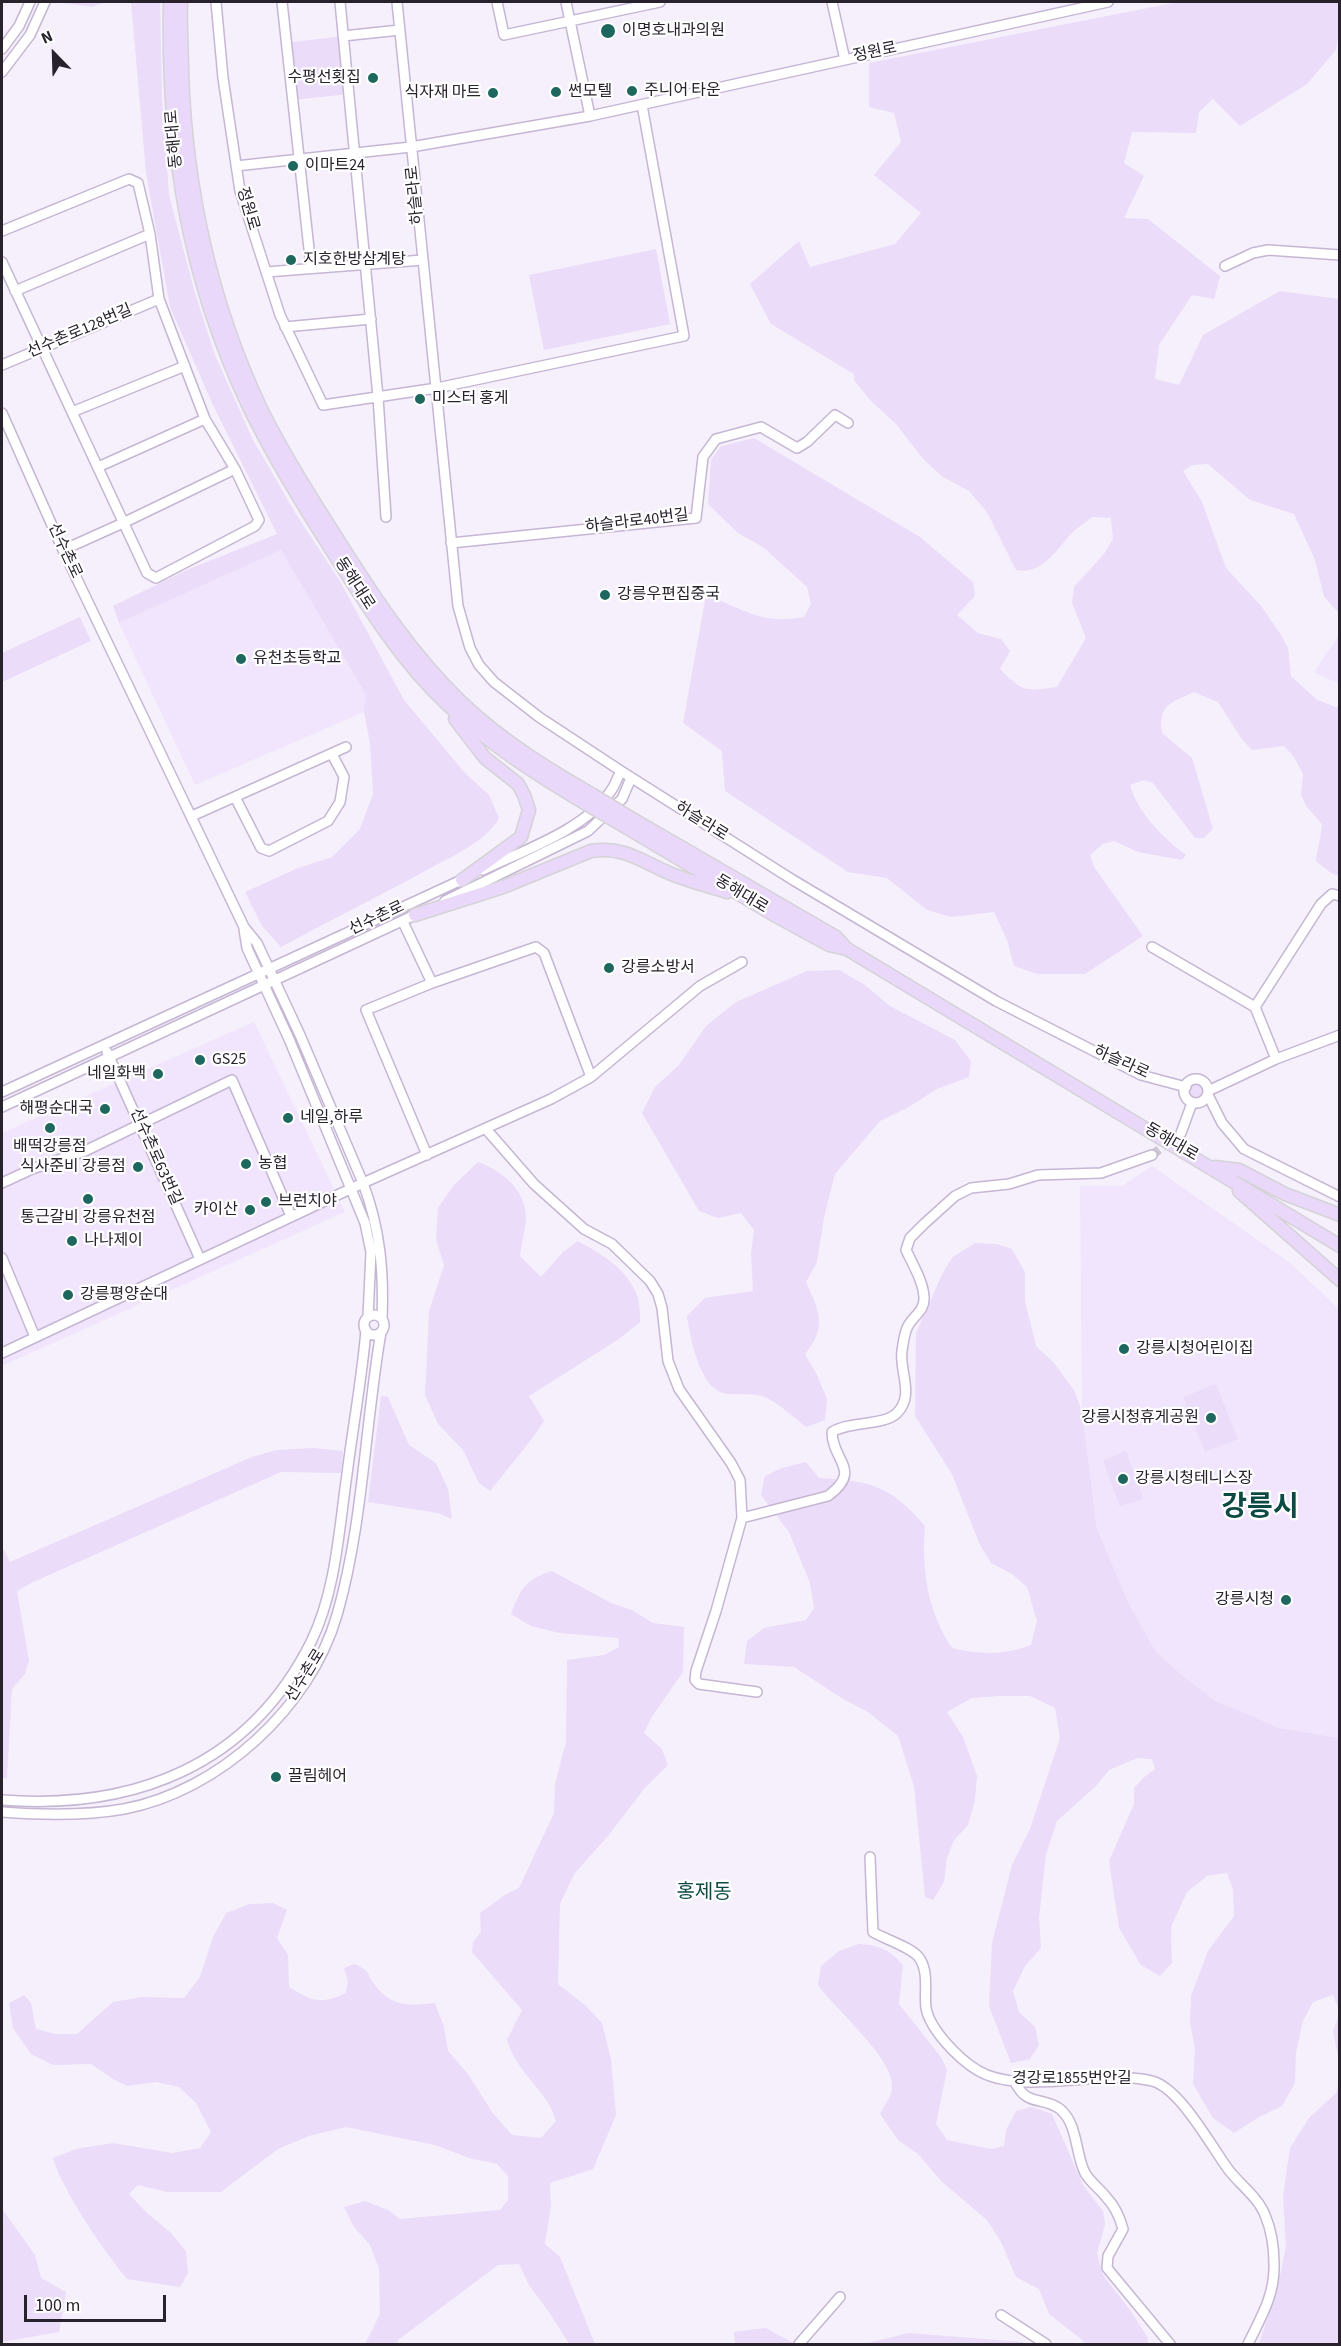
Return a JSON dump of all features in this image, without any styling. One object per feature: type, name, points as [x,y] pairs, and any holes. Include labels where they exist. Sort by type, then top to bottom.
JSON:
[{"type":"main road","name":"동해대로","points":[[170,2],[170,80],[178,180],[195,260],[220,336],[250,409],[298,496],[395,646],[430,687],[475,729],[508,754],[627,822],[751,900],[829,945],[847,949]]},
{"type":"main road","name":"동해대로","points":[[181,2],[184,111],[195,208],[221,308],[242,366],[262,410],[306,489],[374,597],[418,657],[487,725],[590,800]]},
{"type":"main road","points":[[430,687],[485,758],[518,784],[529,810],[521,837],[462,880]]},
{"type":"main road","name":"동해대로","points":[[627,822],[836,937],[847,949],[1340,1246]]},
{"type":"main road","points":[[415,915],[503,887],[591,850],[604,849],[615,849],[628,853],[671,874],[751,900]]},
{"type":"main road","points":[[1210,1166],[1239,1170],[1285,1194],[1340,1215]]},
{"type":"main road","points":[[1210,1166],[1340,1280]]},
{"type":"street","points":[[2,49],[19,26],[30,2]]},
{"type":"street","points":[[2,72],[30,35],[45,2]]},
{"type":"street","name":"정원로","points":[[216,2],[223,78],[240,192],[285,327],[323,405],[378,397]]},
{"type":"street","points":[[282,2],[311,267]]},
{"type":"street","points":[[340,2],[378,397],[386,517]]},
{"type":"street","name":"하슬라로","points":[[397,2],[458,606],[470,648],[479,665],[510,696],[631,778],[793,880],[996,1001],[1141,1075],[1186,1087]]},
{"type":"street","points":[[497,2],[504,35],[653,2]]},
{"type":"street","points":[[566,2],[591,116]]},
{"type":"street","points":[[832,2],[845,60]]},
{"type":"street","name":"정원로","points":[[236,166],[411,147],[591,116],[1087,4],[1108,2]]},
{"type":"street","points":[[343,36],[400,30]]},
{"type":"street","points":[[378,397],[437,388],[684,336],[642,105]]},
{"type":"street","points":[[2,231],[129,179],[138,183],[150,234],[159,298],[205,419],[235,469],[259,520],[255,526],[156,578],[147,573],[40,348],[2,262]]},
{"type":"street","points":[[15,291],[150,234]]},
{"type":"street","points":[[1225,266],[1253,253],[1268,250],[1340,255]]},
{"type":"street","points":[[266,272],[423,260]]},
{"type":"street","name":"선수촌로128번길","points":[[2,365],[159,298]]},
{"type":"street","points":[[285,327],[371,319]]},
{"type":"street","points":[[72,412],[185,366]]},
{"type":"street","name":"선수촌로","points":[[2,413],[63,549],[244,927],[257,943],[269,969],[578,824],[594,811],[610,792],[621,771]]},
{"type":"street","name":"하슬라로40번길","points":[[452,543],[696,518],[703,457],[716,439],[760,427],[797,448],[807,442],[835,415],[848,423]]},
{"type":"street","points":[[98,467],[205,419]]},
{"type":"street","points":[[63,549],[235,469]]},
{"type":"street","points":[[192,816],[346,747]]},
{"type":"street","points":[[235,797],[261,848],[269,852],[328,821],[340,802],[344,777],[332,754]]},
{"type":"street","name":"선수촌로","points":[[109,1056],[404,922],[588,831],[622,799],[631,778]]},
{"type":"street","points":[[1255,1007],[1321,904],[1332,894],[1340,896]]},
{"type":"street","name":"선수촌로","points":[[404,922],[432,983]]},
{"type":"street","points":[[2,1092],[258,973],[269,969],[372,1207],[382,1259],[384,1326],[381,1332],[373,1334],[366,1330],[364,1325],[368,1317],[371,1252],[365,1223],[258,973],[248,948],[244,927]]},
{"type":"street","points":[[427,1155],[366,1010],[432,983],[536,947],[544,953],[591,1077]]},
{"type":"street","points":[[1152,947],[1255,1007],[1276,1059]]},
{"type":"street","points":[[2,1353],[351,1188],[551,1099],[591,1077],[700,986],[742,962]]},
{"type":"street","points":[[1340,1035],[1276,1059],[1208,1093],[1200,1103],[1192,1103],[1186,1098],[1186,1087],[1191,1081],[1198,1080],[1205,1083],[1208,1093],[1222,1123],[1244,1149],[1340,1197]]},
{"type":"street","name":"선수촌로63번길","points":[[104,1044],[200,1259]]},
{"type":"street","points":[[2,1107],[109,1056]]},
{"type":"street","points":[[2,1183],[32,1169],[85,1151],[232,1080],[291,1216]]},
{"type":"street","points":[[1181,1133],[1192,1103]]},
{"type":"street","points":[[486,1129],[534,1184],[584,1229],[612,1244],[650,1281],[658,1294],[662,1308],[668,1361],[673,1376],[679,1389],[731,1463],[740,1480],[742,1518],[695,1680],[699,1684],[757,1692]]},
{"type":"street","points":[[742,1518],[828,1496],[839,1487],[845,1478],[832,1432],[843,1426],[895,1415],[902,1407],[906,1399],[902,1354],[906,1329],[921,1310],[924,1301],[923,1287],[906,1250],[910,1238],[955,1196],[971,1188],[1009,1184],[1038,1175],[1101,1173],[1152,1155]]},
{"type":"street","points":[[2,1258],[35,1337]]},
{"type":"street","points":[[368,1317],[376,1315],[382,1319]]},
{"type":"street","name":"선수촌로","points":[[2,1800],[88,1798],[121,1794],[172,1777],[203,1762],[226,1746],[275,1698],[311,1641],[322,1612],[335,1557],[366,1330]]},
{"type":"street","name":"선수촌로","points":[[2,1812],[90,1813],[124,1809],[150,1802],[210,1775],[236,1758],[286,1708],[308,1677],[325,1647],[337,1617],[350,1559],[381,1332]]},
{"type":"street","points":[[249,1725],[260,1736]]},
{"type":"street","points":[[88,1798],[90,1813]]},
{"type":"street","name":"경강로1855번안길","points":[[870,1857],[873,1932],[908,1949],[920,1959],[926,1984],[926,2007],[931,2025],[977,2070],[994,2078],[1015,2082],[1126,2078],[1154,2081],[1167,2087],[1189,2113],[1228,2170],[1265,2213],[1275,2262],[1273,2286],[1268,2304],[1248,2344]]},
{"type":"street","points":[[1015,2082],[1020,2092],[1030,2100],[1049,2104],[1060,2110],[1070,2122],[1085,2173],[1108,2198],[1119,2216],[1123,2229],[1108,2256],[1107,2268],[1170,2344]]},
{"type":"street","points":[[799,2344],[840,2297]]},
{"type":"street","points":[[1001,2315],[1046,2344]]},
{"type":"shaded area","points":[[64,2],[106,2],[92,7]]},
{"type":"shaded area","points":[[131,2],[160,2],[162,96],[169,195],[195,293],[215,355],[253,440],[296,514],[341,583],[404,700],[465,773],[489,795],[499,818],[486,834],[468,848],[281,947],[262,926],[245,892],[298,868],[332,857],[360,829],[373,794],[370,743],[364,712],[366,695],[281,550],[119,623],[113,606],[189,569],[277,534],[212,403],[170,307],[146,173]]},
{"type":"shaded area","points":[[1178,2],[1339,2],[1340,26],[1336,50],[1307,84],[1240,126],[1213,99],[1199,112],[1196,133],[1132,132],[1124,163],[1144,176],[1124,218],[1148,219],[1220,276],[1214,299],[1192,295],[1159,345],[1155,379],[1179,385],[1203,335],[1280,291],[1339,299],[1339,613],[1324,597],[1315,560],[1294,514],[1250,500],[1208,464],[1192,465],[1183,471],[1202,502],[1226,568],[1262,607],[1283,638],[1288,648],[1291,676],[1317,700],[1339,708],[1339,876],[1331,873],[1316,861],[1322,824],[1306,806],[1301,795],[1303,774],[1294,757],[1284,746],[1252,750],[1241,738],[1218,702],[1194,692],[1173,702],[1164,710],[1161,723],[1162,733],[1192,758],[1213,829],[1204,838],[1195,838],[1153,783],[1144,780],[1130,785],[1139,805],[1152,824],[1186,855],[1182,860],[1138,852],[1114,841],[1103,844],[1090,855],[1094,867],[1143,936],[1085,974],[1037,974],[1014,966],[1007,940],[994,912],[951,917],[927,910],[887,878],[848,872],[725,791],[722,751],[683,723],[706,595],[753,614],[775,619],[804,617],[811,604],[807,587],[763,547],[738,533],[708,504],[711,460],[721,446],[754,438],[920,537],[973,582],[975,596],[957,615],[978,633],[1001,639],[1010,651],[1000,669],[1020,686],[1026,688],[1057,687],[1086,638],[1072,603],[1074,587],[1104,554],[1113,539],[1111,518],[1092,517],[1072,532],[1053,555],[1040,566],[1025,571],[1016,570],[987,512],[969,491],[943,477],[924,460],[896,424],[870,400],[854,380],[854,374],[771,324],[750,284],[799,241],[810,267],[895,244],[921,213],[874,175],[901,142],[894,113],[869,107],[869,63]]},
{"type":"shaded area","points":[[343,36],[349,94],[293,100],[286,43]]},
{"type":"shaded area","points":[[656,249],[670,324],[544,350],[529,275]]},
{"type":"shaded area","name":"유천초등학교","points":[[281,550],[366,695],[364,712],[195,785],[119,623]]},
{"type":"shaded area","points":[[80,617],[91,641],[2,682],[2,653]]},
{"type":"shaded area","points":[[1339,635],[1339,684],[1314,672]]},
{"type":"shaded area","points":[[839,970],[865,985],[890,1006],[955,1040],[971,1061],[969,1077],[937,1089],[907,1108],[880,1121],[835,1174],[824,1218],[817,1262],[806,1282],[818,1311],[819,1328],[805,1354],[827,1399],[825,1420],[806,1427],[765,1397],[728,1394],[715,1389],[702,1371],[693,1348],[687,1316],[705,1298],[753,1291],[751,1253],[754,1230],[741,1213],[718,1218],[699,1211],[642,1113],[655,1087],[679,1065],[706,1026],[736,1002],[807,971]]},
{"type":"shaded area","points":[[254,1022],[345,1212],[2,1366],[2,1133]]},
{"type":"shaded area","points":[[1196,1084],[1201,1086],[1203,1091],[1201,1096],[1196,1098],[1191,1096],[1189,1091],[1191,1086]]},
{"type":"shaded area","points":[[478,1162],[501,1174],[519,1193],[526,1215],[520,1256],[541,1277],[563,1252],[578,1241],[622,1271],[634,1288],[640,1313],[640,1322],[619,1339],[529,1396],[544,1421],[490,1491],[479,1483],[463,1450],[438,1424],[425,1395],[429,1311],[444,1265],[436,1240],[438,1208],[454,1185]]},
{"type":"shaded area","points":[[1152,1166],[1289,1262],[1339,1309],[1339,1738],[1280,1728],[1214,1700],[1183,1676],[1156,1652],[1129,1604],[1097,1529],[1082,1411],[1080,1186],[1122,1186]]},
{"type":"shaded area","points":[[975,1243],[996,1244],[1012,1249],[1025,1272],[1025,1301],[1036,1346],[1054,1363],[1074,1390],[1082,1411],[1097,1529],[1129,1604],[1156,1652],[1214,1700],[1280,1728],[1339,1738],[1339,2010],[1333,1995],[1313,2002],[1303,2021],[1296,2052],[1295,2083],[1282,2106],[1234,2133],[1213,2118],[1193,2084],[1195,2049],[1190,2022],[1191,1996],[1208,1951],[1234,1916],[1233,1890],[1227,1873],[1207,1876],[1187,1892],[1171,1927],[1172,1963],[1160,1976],[1141,1965],[1119,1928],[1109,1861],[1134,1804],[1134,1788],[1155,1769],[1152,1759],[1137,1758],[1109,1770],[1096,1786],[1057,1821],[1046,1854],[1039,1918],[1041,1948],[1025,1966],[1013,1991],[1019,2012],[1035,2027],[1039,2045],[1030,2059],[1011,2063],[989,2006],[992,1943],[1012,1865],[1030,1829],[1060,1738],[1055,1708],[1030,1696],[1000,1696],[972,1698],[947,1712],[963,1737],[977,1776],[975,1800],[968,1825],[954,1840],[947,1858],[944,1882],[933,1900],[925,1897],[914,1786],[898,1736],[868,1712],[843,1699],[794,1667],[744,1664],[747,1641],[764,1628],[806,1620],[814,1608],[810,1583],[789,1532],[761,1495],[765,1476],[782,1468],[806,1462],[819,1478],[866,1484],[890,1494],[925,1526],[924,1558],[928,1590],[937,1620],[952,1648],[992,1653],[1011,1651],[1031,1645],[1037,1621],[1027,1587],[1012,1574],[991,1563],[979,1543],[952,1474],[915,1416],[916,1333],[943,1272],[953,1257]]},
{"type":"shaded area","name":"강릉시청휴게공원","points":[[1216,1384],[1238,1439],[1205,1452],[1183,1397]]},
{"type":"shaded area","points":[[381,1396],[388,1397],[409,1445],[436,1463],[448,1489],[452,1519],[438,1513],[368,1502]]},
{"type":"shaded area","points":[[313,1448],[343,1451],[341,1473],[281,1472],[17,1591],[29,1661],[25,1674],[12,1689],[7,1778],[2,1778],[2,1546],[10,1562],[252,1457],[277,1450]]},
{"type":"shaded area","name":"강릉시청테니스장","points":[[1126,1451],[1143,1498],[1120,1507],[1103,1460]]},
{"type":"shaded area","points":[[552,1571],[611,1603],[632,1610],[653,1623],[684,1627],[683,1672],[651,1718],[644,1733],[662,1749],[668,1765],[644,1789],[608,1836],[574,1874],[560,1904],[558,1984],[586,2006],[602,2023],[611,2059],[616,2115],[593,2169],[550,2183],[551,2206],[545,2244],[560,2257],[595,2344],[569,2344],[529,2285],[519,2264],[498,2265],[398,2340],[397,2344],[365,2344],[380,2314],[379,2269],[370,2245],[354,2227],[344,2207],[365,2201],[388,2210],[400,2219],[500,2210],[508,2200],[508,2176],[497,2164],[469,2158],[435,2145],[346,2127],[309,2136],[278,2149],[221,2192],[167,2192],[138,2185],[129,2194],[170,2232],[186,2251],[188,2273],[180,2287],[127,2279],[75,2204],[53,2158],[76,2149],[113,2143],[172,2153],[200,2148],[211,2132],[196,2103],[179,2087],[156,2082],[127,2086],[91,2064],[53,2065],[31,2054],[13,2028],[9,2003],[24,1995],[31,2003],[36,2029],[55,2034],[77,2034],[113,2002],[142,1997],[184,1998],[200,1977],[213,1937],[226,1913],[250,1904],[273,1903],[287,1910],[277,1938],[288,1955],[289,1987],[316,2000],[337,1997],[346,1993],[348,1981],[344,1968],[355,1964],[366,1971],[380,1992],[394,2001],[417,2005],[435,2003],[444,2027],[448,2051],[468,2074],[492,2112],[512,2135],[541,2138],[556,2121],[547,2101],[518,2063],[507,2040],[522,2010],[472,1952],[473,1942],[481,1932],[480,1913],[519,1888],[554,1813],[555,1784],[566,1742],[567,1660],[604,1655],[619,1647],[618,1638],[559,1633],[531,1626],[511,1614],[525,1586]]},
{"type":"shaded area","points":[[859,1944],[884,1949],[903,1965],[899,2004],[941,2057],[947,2070],[936,2124],[947,2140],[991,2149],[1004,2146],[1006,2130],[1016,2111],[1032,2107],[1052,2114],[1083,2185],[1103,2211],[1105,2224],[1097,2253],[1103,2275],[1130,2310],[1148,2338],[1148,2344],[1085,2344],[1049,2314],[1039,2289],[1016,2277],[1001,2242],[987,2220],[941,2181],[918,2154],[898,2140],[880,2114],[892,2089],[891,2077],[885,2064],[863,2035],[818,1985],[821,1966],[839,1951]]},
{"type":"shaded area","points":[[1339,2014],[1339,2060],[1333,2032]]},
{"type":"shaded area","points":[[1339,2082],[1339,2344],[1259,2344],[1278,2285],[1286,2247],[1283,2196],[1290,2148],[1309,2118],[1336,2093]]},
{"type":"shaded area","points":[[2,2209],[35,2255],[41,2278],[66,2292],[59,2332],[2,2342]]},
{"type":"shaded area","points":[[766,2328],[795,2344],[735,2344],[734,2332]]},
{"type":"shaded area","points":[[909,2333],[1023,2342],[1025,2344],[863,2344]]},
{"type":"tunnel","points":[[1152,1155],[1181,1133]]},
{"type":"place","name":"이명호내과의원","points":[[608,31]]},
{"type":"place","name":"수평선횟집","points":[[373,78]]},
{"type":"place","name":"주니어 타운","points":[[632,91]]},
{"type":"place","name":"썬모텔","points":[[556,92]]},
{"type":"place","name":"식자재 마트","points":[[493,93]]},
{"type":"place","name":"이마트24","points":[[293,166]]},
{"type":"place","name":"지호한방삼계탕","points":[[291,260]]},
{"type":"place","name":"미스터 홍게","points":[[420,399]]},
{"type":"place","name":"강릉우편집중국","points":[[605,595]]},
{"type":"place","name":"유천초등학교","points":[[241,659]]},
{"type":"place","name":"강릉소방서","points":[[609,968]]},
{"type":"place","name":"GS25","points":[[200,1060]]},
{"type":"place","name":"네일화백","points":[[158,1074]]},
{"type":"place","name":"해평순대국","points":[[105,1109]]},
{"type":"place","name":"네일,하루","points":[[288,1118]]},
{"type":"place","name":"배떡강릉점","points":[[50,1128]]},
{"type":"place","name":"농협","points":[[246,1164]]},
{"type":"place","name":"식사준비 강릉점","points":[[138,1167]]},
{"type":"place","name":"통근갈비 강릉유천점","points":[[88,1199]]},
{"type":"place","name":"브런치야","points":[[266,1202]]},
{"type":"place","name":"카이산","points":[[250,1210]]},
{"type":"place","name":"나나제이","points":[[72,1241]]},
{"type":"place","name":"강릉평양순대","points":[[68,1295]]},
{"type":"place","name":"강릉시청어린이집","points":[[1124,1349]]},
{"type":"place","name":"강릉시청휴게공원","points":[[1211,1418]]},
{"type":"place","name":"강릉시청테니스장","points":[[1123,1479]]},
{"type":"place","name":"강릉시청","points":[[1286,1600]]},
{"type":"place","name":"끌림헤어","points":[[276,1777]]},
{"type":"district","name":"강릉시","points":[[1260,1509]]},
{"type":"district","name":"홍제동","points":[[704,1894]]}]
